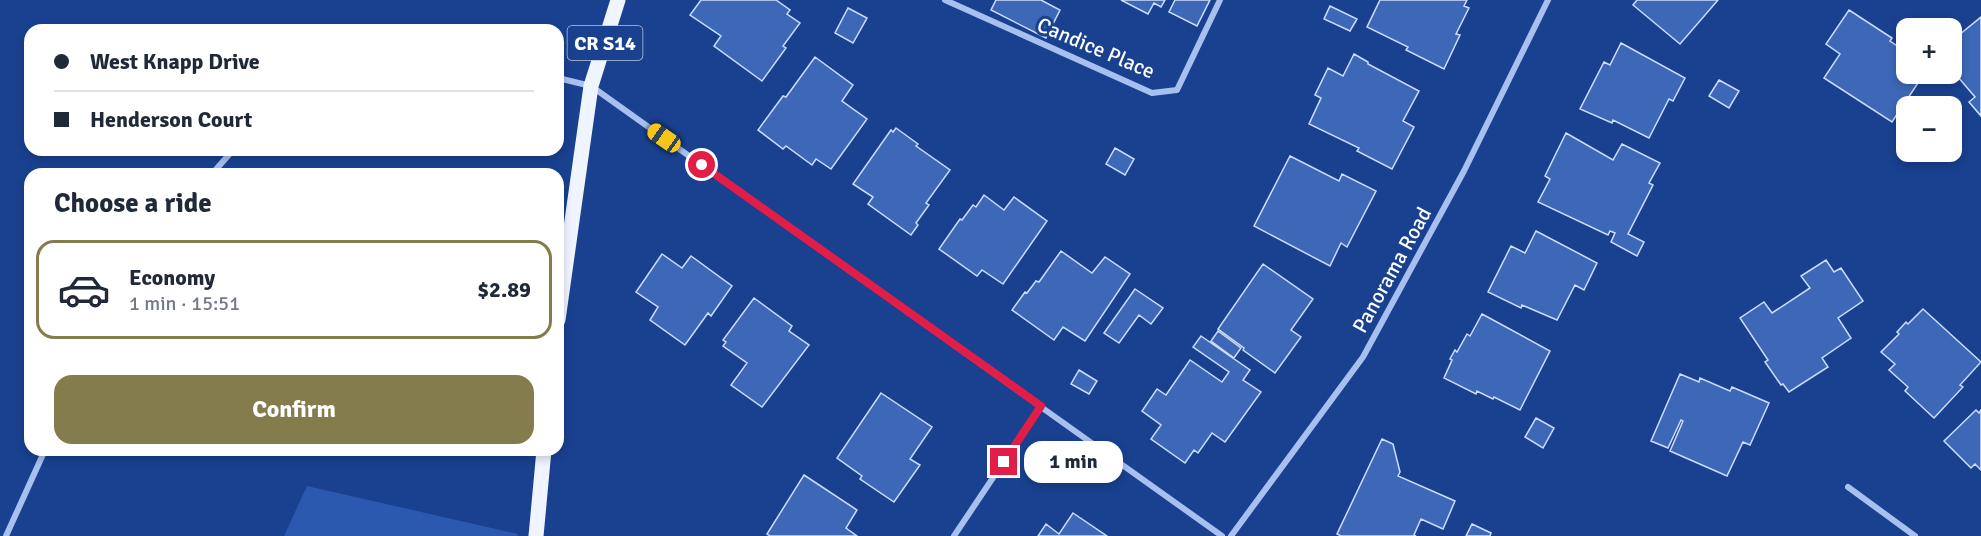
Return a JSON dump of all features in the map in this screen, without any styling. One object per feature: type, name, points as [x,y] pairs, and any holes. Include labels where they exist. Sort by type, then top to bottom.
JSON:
[{"type":"main road","name":"CR S14","points":[[564,277],[591,86],[618,0]]},
{"type":"main road","points":[[536,536],[543,456]]},
{"type":"street","name":"Candice Place","points":[[945,0],[1152,93],[1177,90],[1220,0]]},
{"type":"street","name":"Panorama Road","points":[[1231,536],[1363,357],[1464,171],[1548,0]]},
{"type":"street","points":[[564,79],[591,86],[1222,536]]},
{"type":"street","points":[[217,168],[228,156]]},
{"type":"street","points":[[954,536],[1041,406]]},
{"type":"street","points":[[6,536],[42,456]]},
{"type":"street","points":[[1848,487],[1915,536]]},
{"type":"shaded area","points":[[307,486],[518,534],[517,536],[284,536]]},
{"type":"building","points":[[701,0],[776,0],[790,10],[787,14],[800,23],[783,46],[786,48],[762,81],[714,46],[721,36],[690,15]]},
{"type":"building","points":[[996,0],[1041,0],[1060,10],[1046,38],[991,10]]},
{"type":"building","points":[[1121,0],[1165,0],[1161,7],[1154,3],[1148,14]]},
{"type":"building","points":[[1175,0],[1210,0],[1197,26],[1169,12]]},
{"type":"building","points":[[1380,0],[1467,0],[1464,6],[1469,8],[1456,34],[1460,35],[1444,69],[1406,50],[1408,47],[1367,27]]},
{"type":"building","points":[[1637,0],[1718,0],[1680,44],[1633,5]]},
{"type":"building","points":[[1330,6],[1357,19],[1350,31],[1324,19]]},
{"type":"building","points":[[848,8],[867,18],[853,43],[835,33]]},
{"type":"building","points":[[1849,10],[1892,38],[1890,41],[1896,45],[1896,84],[1917,84],[1909,96],[1896,96],[1896,116],[1892,122],[1824,78],[1840,54],[1826,44]]},
{"type":"building","points":[[1981,17],[1981,116],[1969,102],[1975,97],[1962,82],[1962,32]]},
{"type":"building","points":[[1621,43],[1685,78],[1673,101],[1669,99],[1649,138],[1613,120],[1612,123],[1580,109],[1604,62],[1610,65]]},
{"type":"building","points":[[1354,54],[1419,91],[1403,121],[1414,127],[1392,169],[1357,151],[1359,148],[1309,124],[1321,98],[1315,95],[1328,68],[1343,76]]},
{"type":"building","points":[[815,57],[853,85],[842,101],[867,119],[831,169],[816,159],[812,165],[786,146],[783,149],[758,130]]},
{"type":"building","points":[[1719,80],[1739,91],[1729,108],[1709,96]]},
{"type":"building","points":[[896,128],[918,144],[916,146],[950,170],[926,203],[929,205],[916,223],[918,225],[911,235],[868,204],[873,197],[853,184],[891,130],[893,132]]},
{"type":"building","points":[[1566,133],[1613,160],[1622,144],[1660,163],[1649,183],[1653,185],[1628,234],[1644,242],[1637,256],[1611,242],[1615,233],[1610,231],[1608,235],[1538,202],[1550,179],[1545,176]]},
{"type":"building","points":[[1115,148],[1134,159],[1125,175],[1106,164]]},
{"type":"building","points":[[1290,156],[1339,181],[1342,174],[1376,191],[1347,247],[1341,243],[1330,266],[1254,226]]},
{"type":"building","points":[[984,195],[1004,210],[1014,197],[1047,221],[1003,284],[982,270],[977,276],[939,249],[960,219],[962,220],[973,205],[976,207]]},
{"type":"building","points":[[1536,231],[1597,263],[1584,290],[1575,285],[1557,320],[1522,305],[1521,308],[1488,292],[1511,246],[1525,253]]},
{"type":"building","points":[[1061,251],[1092,273],[1105,257],[1130,274],[1085,341],[1063,327],[1054,340],[1012,310],[1025,292],[1027,293],[1036,281],[1039,282]]},
{"type":"building","points":[[662,254],[682,268],[691,256],[732,286],[711,316],[708,313],[685,345],[650,320],[658,307],[636,292]]},
{"type":"building","points":[[1826,260],[1834,272],[1841,268],[1863,301],[1838,318],[1851,338],[1822,358],[1828,367],[1789,392],[1783,384],[1781,385],[1765,362],[1768,360],[1740,318],[1764,302],[1772,313],[1810,288],[1801,276]]},
{"type":"building","points":[[1263,264],[1313,299],[1291,330],[1301,337],[1275,373],[1218,329]]},
{"type":"building","points":[[1135,289],[1163,308],[1151,324],[1139,315],[1119,343],[1104,333]]},
{"type":"building","points":[[754,298],[792,326],[789,331],[809,345],[762,407],[731,385],[747,363],[723,346],[726,342],[723,340]]},
{"type":"building","points":[[1923,309],[1981,362],[1960,385],[1963,387],[1934,418],[1905,391],[1908,387],[1889,370],[1895,364],[1881,352],[1899,334],[1897,332],[1906,322],[1908,324]]},
{"type":"building","points":[[1482,314],[1550,351],[1520,410],[1494,397],[1493,399],[1477,391],[1476,394],[1444,378],[1455,350],[1457,352],[1467,334],[1470,336]]},
{"type":"building","points":[[1218,331],[1241,348],[1234,358],[1211,341]]},
{"type":"building","points":[[1201,336],[1250,370],[1243,380],[1261,392],[1225,442],[1212,433],[1198,453],[1194,450],[1185,463],[1151,439],[1161,425],[1142,411],[1157,389],[1166,395],[1190,360],[1222,382],[1229,372],[1193,347]]},
{"type":"building","points":[[1079,370],[1097,381],[1089,394],[1071,384]]},
{"type":"building","points":[[1680,374],[1699,382],[1700,378],[1730,391],[1732,387],[1769,403],[1750,445],[1743,442],[1727,476],[1670,451],[1683,421],[1681,420],[1668,448],[1651,441]]},
{"type":"building","points":[[881,393],[932,427],[910,459],[920,465],[894,502],[860,479],[862,476],[837,458]]},
{"type":"building","points":[[1976,410],[1979,413],[1981,410],[1981,470],[1975,464],[1971,468],[1944,441]]},
{"type":"building","points":[[1536,418],[1554,428],[1543,448],[1525,437]]},
{"type":"building","points":[[1382,439],[1393,444],[1400,472],[1398,476],[1455,501],[1443,529],[1421,519],[1414,535],[1416,536],[1341,536],[1337,534]]},
{"type":"building","points":[[804,475],[857,510],[846,528],[857,536],[770,536],[767,534]]},
{"type":"building","points":[[1073,513],[1107,536],[1038,536],[1046,524],[1059,534]]},
{"type":"building","points":[[1472,524],[1491,533],[1490,536],[1466,536]]},
{"type":"route","points":[[702,165],[1041,406],[1004,462]]}]
